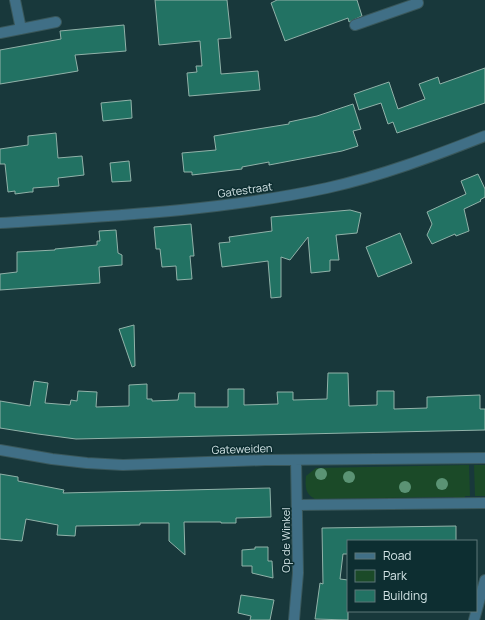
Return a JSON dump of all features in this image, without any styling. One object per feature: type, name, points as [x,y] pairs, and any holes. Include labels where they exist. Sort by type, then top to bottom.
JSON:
[{"type":"street","points":[[15,0],[21,29]]},
{"type":"street","points":[[355,25],[418,3],[417,0]]},
{"type":"street","points":[[0,33],[56,22]]},
{"type":"street","name":"Gatestraat","points":[[0,223],[154,214],[275,198],[329,188],[375,175],[428,158],[485,136]]},
{"type":"street","name":"Gateweiden","points":[[0,450],[52,459],[123,465],[265,460],[485,458]]},
{"type":"street","name":"Op de Winkel","points":[[294,620],[298,573],[298,505],[296,460]]},
{"type":"street","points":[[298,505],[485,503]]},
{"type":"street","points":[[477,609],[485,580]]},
{"type":"green space","points":[[469,465],[470,496],[465,496],[465,500],[454,499],[454,497],[315,499],[309,495],[306,486],[306,476],[316,468]]},
{"type":"green space","points":[[474,465],[485,465],[485,496],[475,496]]},
{"type":"building","points":[[155,0],[227,0],[231,38],[218,39],[221,74],[258,71],[260,90],[189,96],[187,73],[197,72],[196,66],[202,66],[200,41],[159,45]]},
{"type":"building","points":[[277,0],[357,0],[362,16],[349,22],[348,18],[285,41],[271,3]]},
{"type":"building","points":[[124,25],[126,51],[75,55],[78,71],[0,84],[0,50],[61,39],[60,31]]},
{"type":"building","points":[[485,68],[485,103],[397,133],[393,122],[388,124],[381,103],[359,110],[354,94],[389,82],[398,109],[425,99],[419,84],[438,77],[440,84]]},
{"type":"building","points":[[131,100],[132,118],[103,121],[101,103]]},
{"type":"building","points":[[353,104],[361,129],[353,131],[358,146],[342,151],[269,165],[269,162],[242,167],[242,169],[192,175],[192,172],[184,172],[182,153],[216,150],[214,136],[289,124],[289,122],[317,116]]},
{"type":"building","points":[[56,133],[58,158],[82,156],[84,175],[58,178],[59,186],[33,188],[33,192],[15,194],[15,191],[8,192],[5,164],[0,164],[0,149],[28,145],[28,136]]},
{"type":"building","points":[[129,161],[131,181],[112,182],[110,163]]},
{"type":"building","points":[[478,174],[485,189],[485,197],[480,200],[481,201],[464,209],[469,231],[456,236],[455,234],[432,244],[427,235],[432,224],[427,212],[466,194],[461,181]]},
{"type":"building","points":[[350,210],[361,213],[357,233],[336,235],[339,260],[330,260],[330,271],[311,273],[308,237],[290,260],[281,257],[281,297],[271,298],[268,261],[222,267],[219,243],[230,242],[229,237],[272,231],[271,217]]},
{"type":"building","points":[[191,224],[194,256],[190,256],[192,279],[177,280],[176,266],[162,267],[160,249],[156,249],[154,227]]},
{"type":"building","points":[[116,230],[118,253],[122,255],[122,265],[99,267],[100,283],[0,290],[0,274],[17,272],[17,252],[55,250],[97,245],[97,241],[100,241],[99,231]]},
{"type":"building","points":[[400,233],[412,263],[378,277],[366,247]]},
{"type":"building","points":[[134,325],[135,366],[132,367],[119,329]]},
{"type":"building","points":[[328,373],[348,373],[349,406],[377,405],[377,391],[394,391],[394,409],[427,408],[427,397],[480,395],[480,409],[485,409],[485,430],[76,439],[0,428],[0,401],[30,406],[34,381],[48,383],[45,403],[70,405],[71,400],[77,401],[78,391],[97,392],[96,407],[129,406],[129,385],[147,384],[147,399],[152,399],[152,401],[178,400],[179,393],[195,393],[195,407],[228,407],[228,389],[244,389],[244,405],[278,404],[277,392],[293,392],[293,400],[327,399]]},
{"type":"building","points":[[0,474],[18,477],[18,481],[64,490],[63,493],[270,488],[271,517],[236,518],[236,523],[184,522],[185,555],[169,541],[169,523],[76,526],[75,536],[57,535],[58,525],[26,519],[22,541],[0,539]]},
{"type":"building","points":[[456,526],[456,540],[347,540],[347,554],[343,554],[340,579],[347,580],[348,620],[315,619],[320,583],[323,584],[322,528]]},
{"type":"building","points":[[255,547],[268,547],[268,561],[272,561],[273,578],[252,573],[252,566],[242,566],[242,550],[255,549]]},
{"type":"building","points":[[241,595],[274,600],[270,620],[250,620],[251,616],[238,613]]}]
